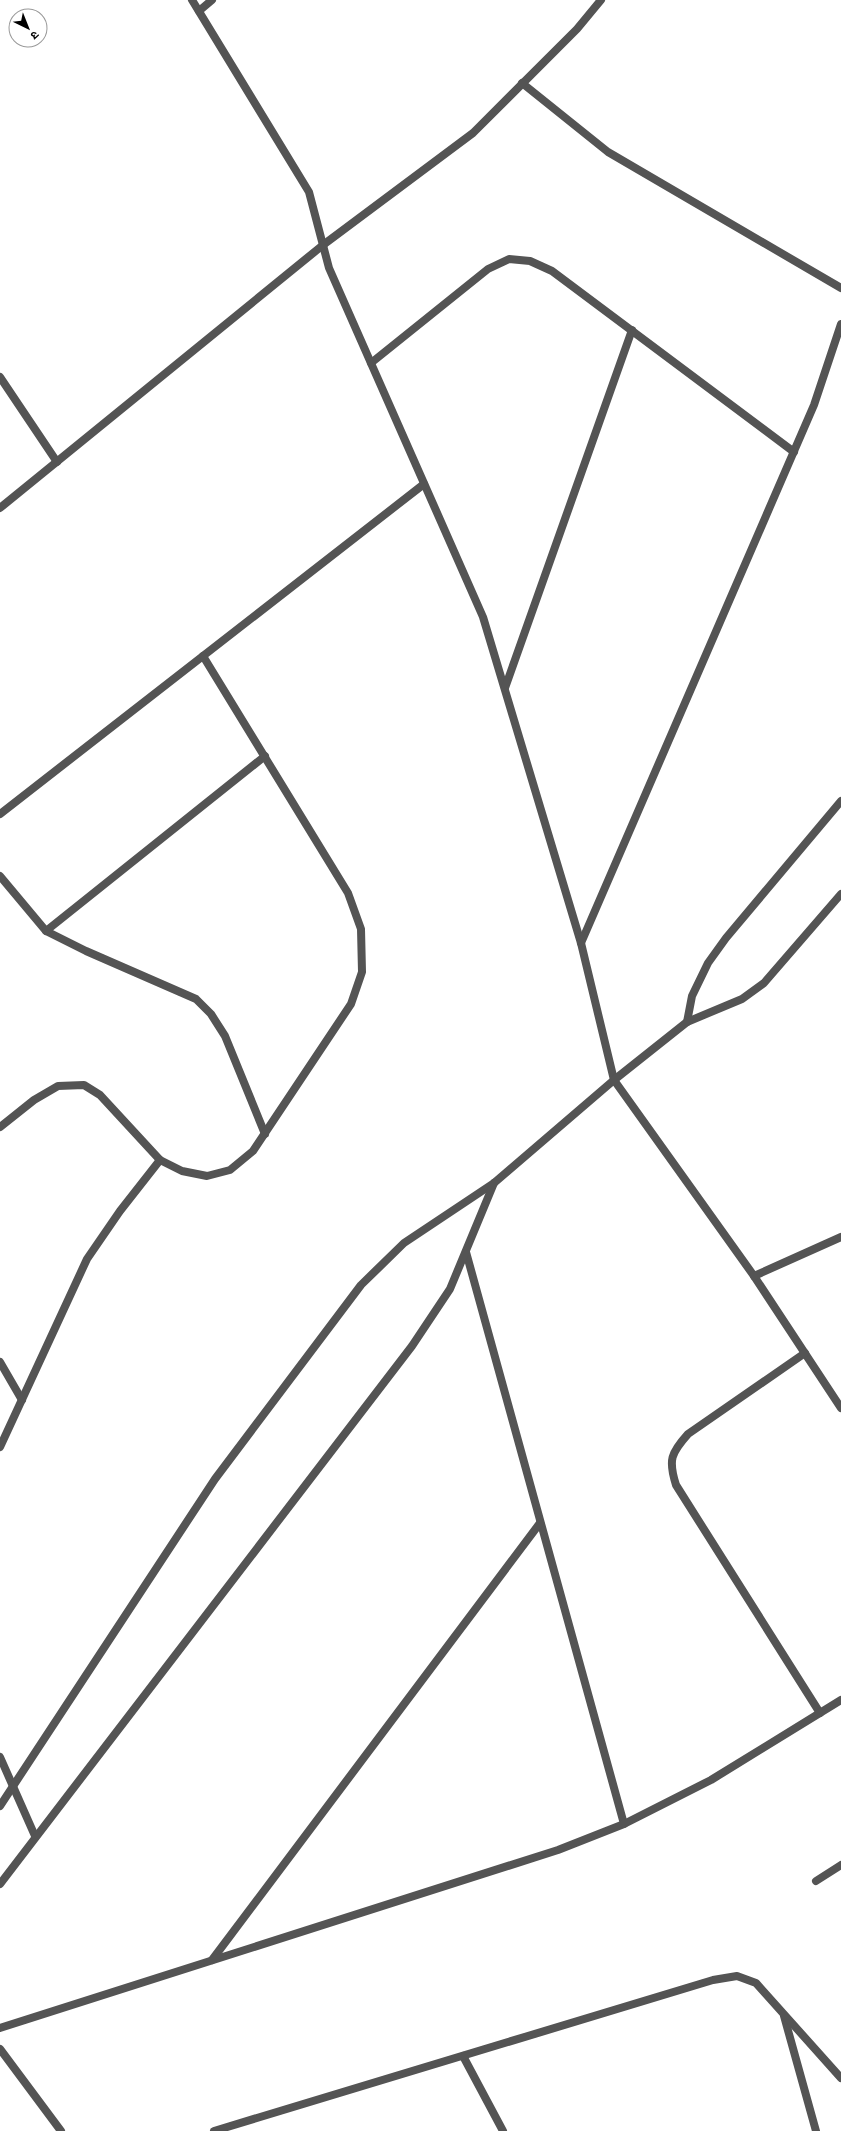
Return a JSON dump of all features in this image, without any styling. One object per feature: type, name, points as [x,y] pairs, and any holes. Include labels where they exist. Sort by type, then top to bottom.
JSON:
[{"type":"street","points":[[192,0],[309,192],[329,268],[483,617],[580,943],[614,1080],[754,1276],[841,1408]]},
{"type":"street","points":[[199,11],[212,0]]},
{"type":"street","points":[[0,508],[323,245],[473,132],[577,29],[601,0]]},
{"type":"street","points":[[522,83],[608,152],[841,288]]},
{"type":"street","points":[[371,363],[488,269],[509,259],[530,261],[552,271],[794,452]]},
{"type":"street","points":[[580,943],[814,405],[841,324]]},
{"type":"street","points":[[505,688],[632,330]]},
{"type":"street","points":[[0,377],[57,462]]},
{"type":"street","points":[[0,814],[424,484]]},
{"type":"street","points":[[0,1127],[34,1100],[58,1086],[84,1085],[100,1095],[160,1160],[182,1171],[207,1176],[230,1170],[253,1151],[351,1004],[362,972],[361,929],[348,893],[203,656]]},
{"type":"street","points":[[46,931],[265,756]]},
{"type":"street","points":[[687,1022],[692,996],[708,964],[726,938],[841,801]]},
{"type":"street","points":[[0,876],[46,931],[86,951],[196,999],[211,1014],[225,1036],[265,1134]]},
{"type":"street","points":[[0,1806],[215,1479],[361,1285],[404,1243],[494,1183],[614,1080],[687,1022],[742,999],[764,983],[841,894]]},
{"type":"street","points":[[0,1447],[87,1259],[120,1212],[160,1160]]},
{"type":"street","points":[[0,1884],[35,1836],[412,1346],[450,1289],[494,1183]]},
{"type":"street","points":[[754,1276],[841,1237]]},
{"type":"street","points":[[466,1252],[624,1824]]},
{"type":"street","points":[[805,1353],[688,1434],[676,1448],[670,1467],[676,1485],[820,1713]]},
{"type":"street","points":[[0,1362],[22,1400]]},
{"type":"street","points":[[212,1960],[540,1522]]},
{"type":"street","points":[[0,2028],[558,1850],[624,1824],[711,1780],[841,1700]]},
{"type":"street","points":[[0,1757],[35,1836]]},
{"type":"street","points":[[816,1881],[841,1865]]},
{"type":"street","points":[[214,2131],[713,1980],[737,1976],[756,1983],[841,2078]]},
{"type":"street","points":[[784,2014],[816,2131]]},
{"type":"street","points":[[0,2049],[61,2131]]},
{"type":"street","points":[[463,2056],[503,2131]]}]
